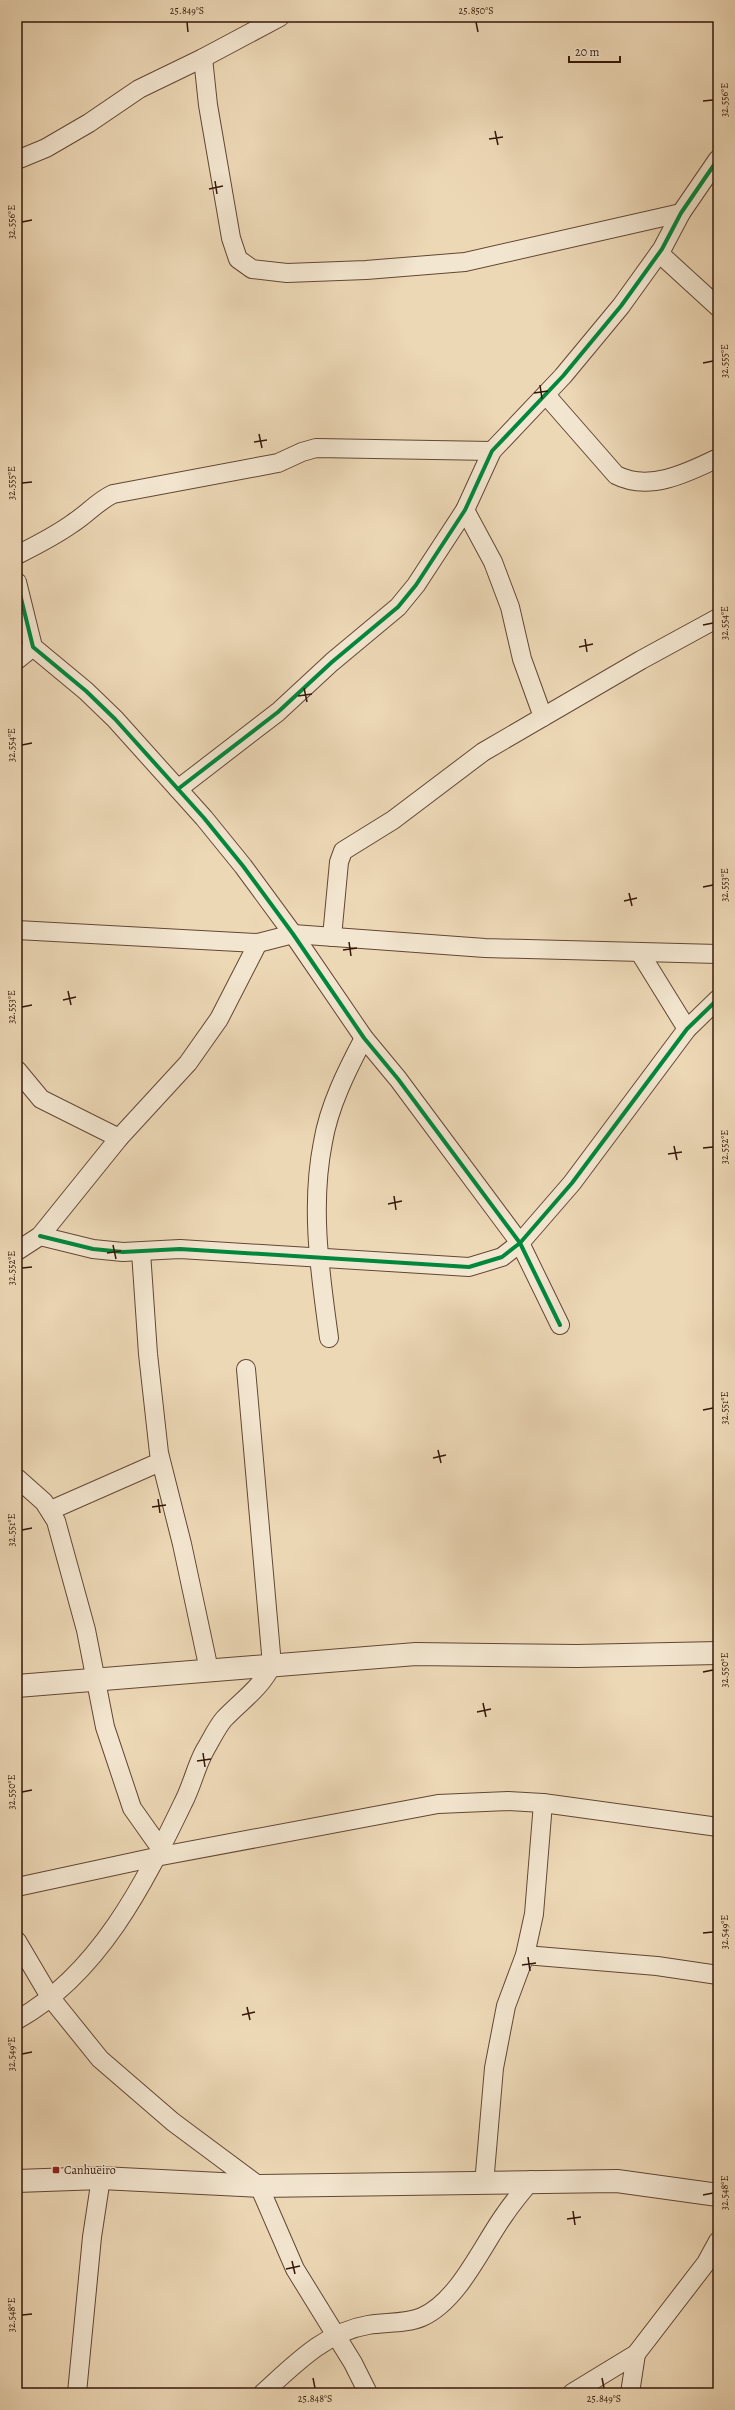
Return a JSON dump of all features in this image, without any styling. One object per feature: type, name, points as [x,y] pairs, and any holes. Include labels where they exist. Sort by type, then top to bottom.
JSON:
[{"type":"street","points":[[17,160],[46,148],[89,123],[139,89],[203,58],[280,17]]},
{"type":"street","points":[[203,58],[208,105],[231,238],[238,259],[252,269],[286,273],[310,273],[414,267],[465,262],[681,213]]},
{"type":"street","points":[[178,789],[278,712],[332,662],[398,607],[416,585],[465,510],[492,451],[546,395],[621,306],[659,253],[681,213],[718,159]]},
{"type":"street","points":[[659,253],[718,307]]},
{"type":"street","points":[[546,395],[616,475],[629,482],[646,483],[666,480],[717,460]]},
{"type":"street","points":[[17,555],[45,541],[113,494],[278,463],[302,452],[316,448],[492,451]]},
{"type":"street","points":[[465,510],[493,562],[510,607],[522,659],[543,718]]},
{"type":"street","points":[[17,582],[33,647],[86,691],[178,789],[243,866],[293,934],[364,1038],[398,1079],[520,1243],[560,1325]]},
{"type":"street","points":[[332,937],[339,862],[343,851],[393,820],[483,752],[641,660],[718,618]]},
{"type":"street","points":[[17,660],[33,647]]},
{"type":"street","points":[[17,930],[258,943],[293,934],[485,948],[640,954],[718,954]]},
{"type":"street","points":[[17,1251],[40,1236],[119,1138],[184,1068],[207,1037],[222,1013],[258,943]]},
{"type":"street","points":[[640,954],[687,1029]]},
{"type":"street","points":[[40,1236],[93,1249],[141,1252],[180,1250],[469,1267],[502,1257],[520,1243],[572,1183],[687,1029],[718,1000]]},
{"type":"street","points":[[329,1338],[318,1258],[316,1210],[323,1141],[335,1100],[364,1038]]},
{"type":"street","points":[[17,1070],[41,1099],[119,1138]]},
{"type":"street","points":[[141,1252],[148,1354],[160,1462],[182,1544],[209,1670]]},
{"type":"street","points":[[17,2020],[50,1997],[93,1957],[129,1904],[158,1853],[193,1783],[204,1752],[223,1720],[254,1691],[266,1677],[272,1665],[246,1369]]},
{"type":"street","points":[[51,1510],[160,1462]]},
{"type":"street","points":[[17,1478],[51,1510],[65,1550],[105,1726],[132,1808],[158,1853]]},
{"type":"street","points":[[17,1686],[96,1681],[209,1670],[416,1654],[577,1656],[718,1653]]},
{"type":"street","points":[[17,1886],[158,1853],[438,1804],[508,1801],[543,1803],[718,1827]]},
{"type":"street","points":[[484,2184],[494,2068],[506,2006],[525,1955],[534,1914],[543,1803]]},
{"type":"street","points":[[17,1941],[50,1997],[100,2059],[173,2122],[259,2186],[295,2270],[336,2334],[368,2393]]},
{"type":"street","points":[[525,1955],[657,1966],[718,1974]]},
{"type":"street","points":[[78,2393],[92,2237],[101,2178]]},
{"type":"street","points":[[17,2181],[101,2178],[259,2186],[484,2184],[531,2180],[617,2181],[718,2195]]},
{"type":"street","points":[[263,2393],[318,2346],[336,2334],[368,2325],[422,2317],[435,2308],[478,2259],[504,2214],[531,2180]]},
{"type":"street","points":[[572,2393],[636,2354],[706,2263],[718,2241]]},
{"type":"street","points":[[630,2393],[636,2354]]},
{"type":"cycle path","points":[[178,789],[278,712],[332,662],[398,607],[416,585],[465,510],[492,451],[563,376],[621,306],[662,249],[681,213],[718,159]]},
{"type":"cycle path","points":[[17,582],[33,647],[86,691],[115,719],[204,818],[243,866],[293,934],[364,1038],[398,1079],[520,1243],[560,1325]]},
{"type":"cycle path","points":[[40,1236],[93,1249],[123,1252],[180,1249],[469,1267],[502,1257],[520,1243],[572,1183],[687,1029],[718,999]]},
{"type":"place","name":"Canhueiro","points":[[56,2170]]}]
